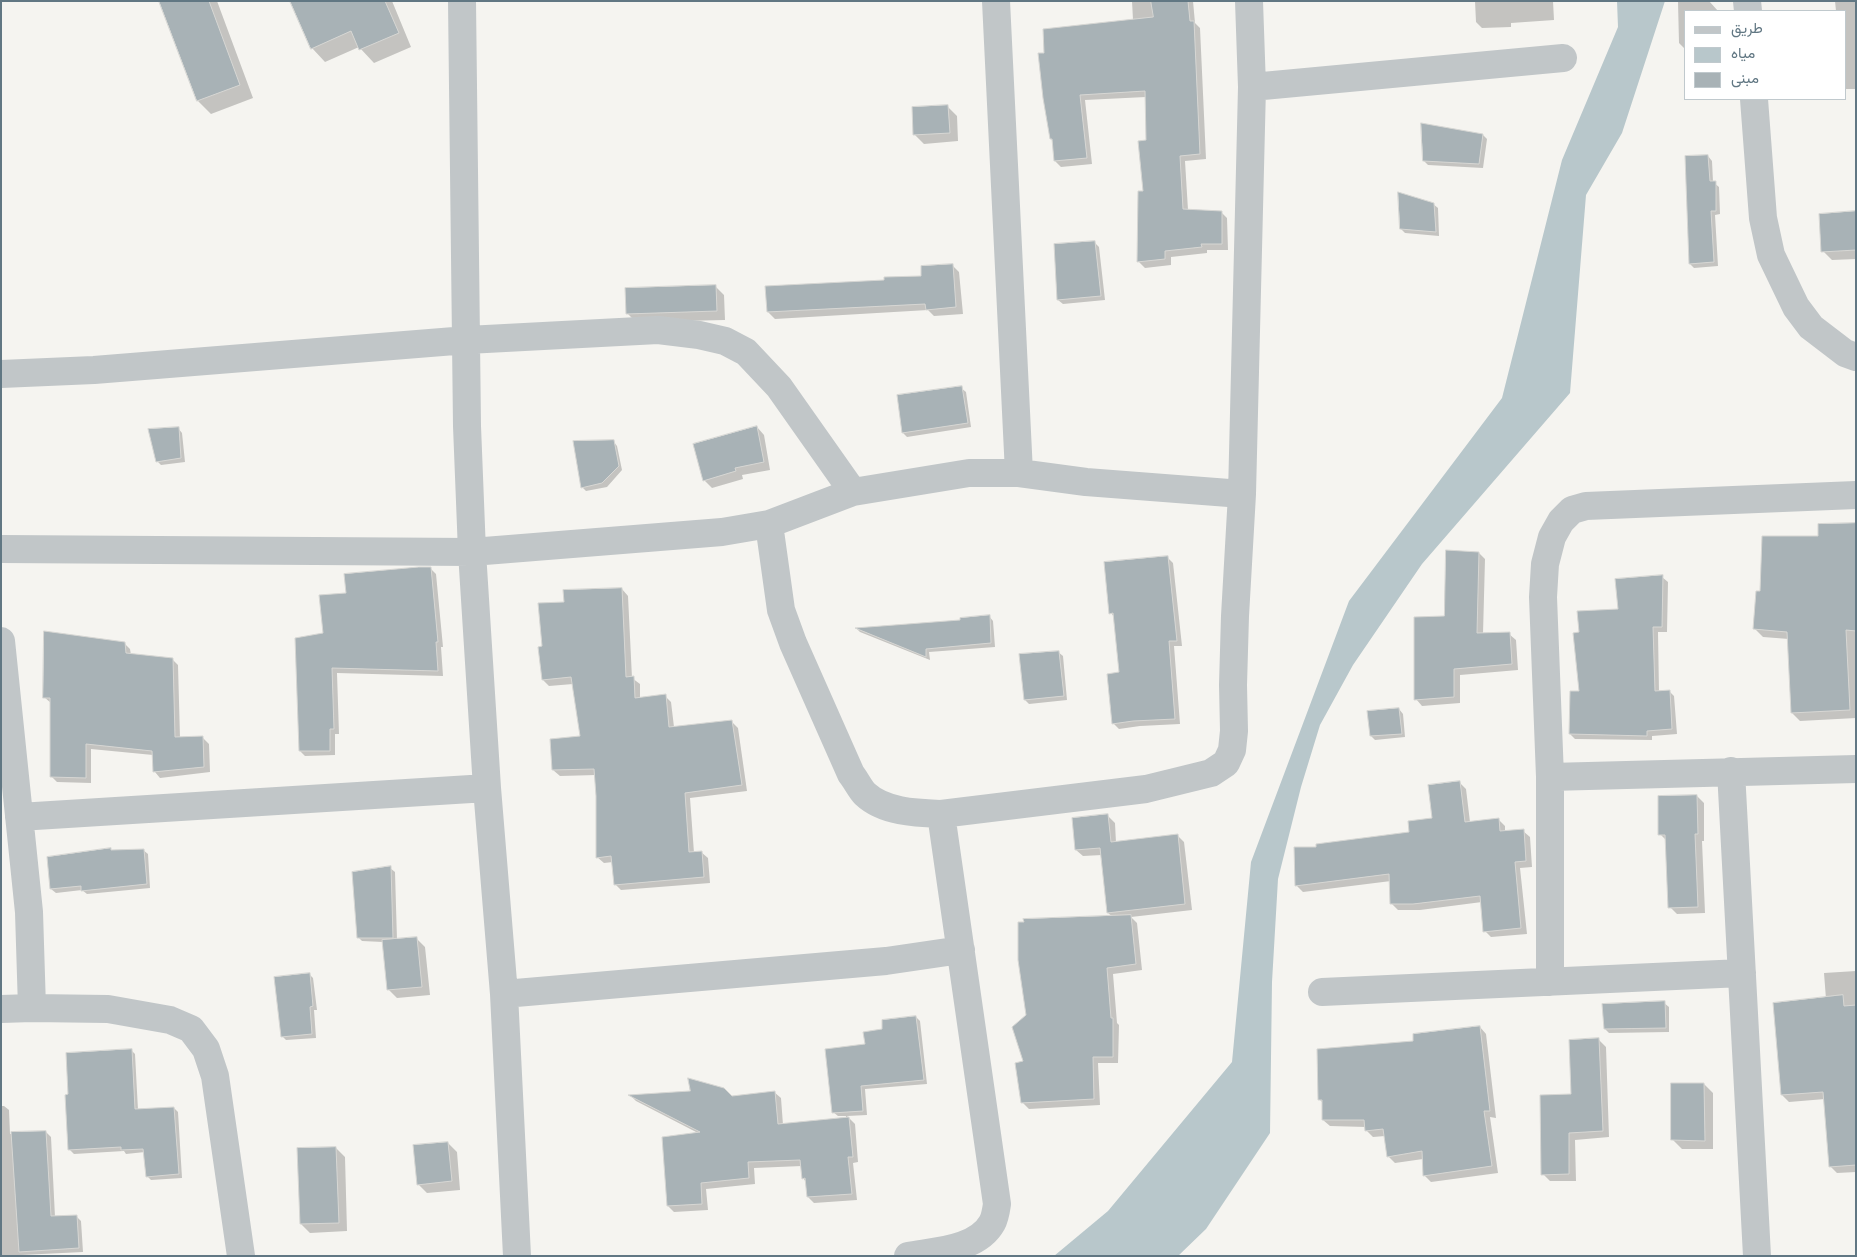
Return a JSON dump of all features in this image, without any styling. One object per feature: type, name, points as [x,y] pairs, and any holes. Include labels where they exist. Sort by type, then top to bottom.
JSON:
[{"type":"street","points":[[462,1],[467,426],[472,552],[504,994],[517,1256]]},
{"type":"street","points":[[996,1],[1019,473]]},
{"type":"street","points":[[769,524],[781,610],[793,643],[852,774],[865,794],[881,804],[910,812],[941,814],[1146,788],[1211,772],[1226,763],[1232,750],[1234,731],[1235,616],[1242,494],[1252,87],[1249,1]]},
{"type":"street","points":[[1252,87],[1563,58]]},
{"type":"street","points":[[1754,100],[1763,218],[1771,255],[1796,307],[1811,327],[1845,353],[1856,356]]},
{"type":"street","points":[[1,374],[94,370],[467,340],[658,330],[699,335],[725,341],[746,352],[779,387],[853,492]]},
{"type":"street","points":[[1,549],[472,552],[722,532],[769,524],[853,492],[969,473],[1019,473],[1086,482],[1242,494]]},
{"type":"street","points":[[1550,982],[1550,777],[1543,597],[1545,564],[1552,537],[1561,521],[1572,510],[1586,506],[1856,495]]},
{"type":"street","points":[[1,641],[31,940],[32,1008]]},
{"type":"street","points":[[1550,777],[1856,769]]},
{"type":"street","points":[[1731,771],[1757,1256]]},
{"type":"street","points":[[19,817],[488,788]]},
{"type":"street","points":[[908,1256],[966,1244],[980,1236],[992,1224],[997,1204],[941,814]]},
{"type":"street","points":[[504,994],[868,962],[961,950]]},
{"type":"street","points":[[1322,992],[1742,973]]},
{"type":"street","points":[[1,1009],[108,1009],[170,1020],[191,1029],[206,1049],[215,1076],[241,1256]]},
{"type":"water","points":[[1617,1],[1665,1],[1622,133],[1586,195],[1570,393],[1422,564],[1353,665],[1320,725],[1301,787],[1278,879],[1272,982],[1270,1133],[1206,1229],[1178,1256],[1054,1256],[1108,1211],[1232,1062],[1251,862],[1349,601],[1502,398],[1562,160],[1618,27]]},
{"type":"building","points":[[159,1],[209,1],[240,85],[197,101]]},
{"type":"building","points":[[290,1],[385,1],[399,33],[359,50],[351,31],[311,49]]},
{"type":"building","points":[[1151,1],[1188,1],[1190,21],[1194,21],[1200,154],[1180,156],[1183,209],[1222,211],[1222,244],[1201,244],[1202,247],[1165,251],[1165,259],[1137,262],[1138,191],[1143,191],[1138,141],[1146,140],[1145,91],[1080,95],[1087,158],[1054,161],[1052,139],[1050,139],[1043,98],[1038,53],[1044,53],[1043,29],[1153,17]]},
{"type":"building","points":[[948,105],[950,133],[913,135],[912,107]]},
{"type":"building","points":[[1421,123],[1483,134],[1479,164],[1423,161]]},
{"type":"building","points":[[1708,155],[1710,181],[1716,181],[1716,211],[1711,211],[1714,262],[1689,264],[1685,156]]},
{"type":"building","points":[[1398,192],[1434,203],[1436,232],[1400,229]]},
{"type":"building","points":[[1856,211],[1856,250],[1821,252],[1819,214]]},
{"type":"building","points":[[1095,241],[1101,296],[1057,300],[1054,244]]},
{"type":"building","points":[[953,264],[956,307],[926,310],[925,304],[767,312],[765,286],[884,280],[884,277],[921,276],[921,266]]},
{"type":"building","points":[[716,285],[717,311],[626,314],[625,288]]},
{"type":"building","points":[[962,386],[968,423],[902,433],[897,395]]},
{"type":"building","points":[[757,426],[764,462],[735,468],[736,471],[703,481],[693,444]]},
{"type":"building","points":[[179,427],[181,458],[156,462],[148,429]]},
{"type":"building","points":[[614,440],[619,466],[602,483],[581,488],[573,441]]},
{"type":"building","points":[[1856,523],[1856,631],[1846,630],[1850,710],[1791,713],[1787,632],[1753,629],[1756,591],[1760,591],[1762,536],[1818,536],[1818,524]]},
{"type":"building","points":[[1446,550],[1479,552],[1477,633],[1510,632],[1512,664],[1454,669],[1454,697],[1414,700],[1414,617],[1444,616]]},
{"type":"building","points":[[1168,556],[1177,641],[1169,641],[1175,719],[1112,724],[1107,674],[1119,672],[1113,613],[1109,614],[1104,562]]},
{"type":"building","points":[[431,567],[438,642],[436,642],[438,671],[332,668],[334,729],[330,729],[330,751],[299,751],[295,638],[323,633],[319,595],[346,593],[344,574]]},
{"type":"building","points":[[1663,575],[1662,627],[1653,627],[1655,691],[1670,690],[1672,729],[1647,731],[1647,736],[1569,734],[1570,691],[1579,691],[1573,633],[1579,632],[1577,611],[1618,609],[1615,579]]},
{"type":"building","points":[[622,588],[626,677],[634,676],[635,698],[666,694],[669,727],[732,720],[742,785],[685,793],[689,852],[702,851],[704,877],[614,885],[611,856],[596,858],[594,769],[552,770],[550,739],[580,736],[571,677],[542,680],[538,647],[542,646],[538,603],[564,602],[563,590]]},
{"type":"building","points":[[990,615],[991,643],[926,649],[926,657],[855,628],[960,620],[960,618]]},
{"type":"building","points":[[44,631],[125,642],[126,653],[173,658],[175,737],[203,736],[204,767],[153,772],[152,751],[86,744],[86,778],[50,777],[50,698],[43,698]]},
{"type":"building","points":[[1059,651],[1064,696],[1024,700],[1019,654]]},
{"type":"building","points":[[1399,708],[1402,734],[1370,736],[1367,711]]},
{"type":"building","points":[[1460,781],[1465,822],[1499,818],[1500,831],[1524,829],[1526,861],[1515,862],[1521,928],[1483,932],[1480,896],[1413,904],[1390,904],[1389,874],[1295,886],[1294,847],[1316,847],[1316,844],[1409,832],[1408,821],[1432,818],[1428,785]]},
{"type":"building","points":[[1697,795],[1698,834],[1695,834],[1698,907],[1668,908],[1665,835],[1658,835],[1658,796]]},
{"type":"building","points":[[1108,814],[1111,842],[1178,834],[1185,904],[1107,913],[1100,848],[1075,850],[1072,818]]},
{"type":"building","points":[[111,848],[111,850],[144,849],[147,884],[81,891],[81,886],[50,889],[47,857]]},
{"type":"building","points":[[391,866],[393,938],[357,938],[352,872]]},
{"type":"building","points":[[1131,915],[1136,964],[1107,968],[1111,1018],[1113,1018],[1113,1057],[1093,1057],[1094,1099],[1021,1103],[1015,1063],[1023,1061],[1012,1027],[1026,1015],[1018,960],[1018,922],[1024,922],[1023,919]]},
{"type":"building","points":[[417,937],[422,987],[387,990],[382,940]]},
{"type":"building","points":[[310,973],[313,1006],[310,1007],[312,1034],[281,1037],[274,977]]},
{"type":"building","points":[[1843,995],[1844,1006],[1856,1005],[1856,1165],[1829,1167],[1823,1092],[1781,1095],[1773,1003]]},
{"type":"building","points":[[1665,1001],[1666,1028],[1604,1029],[1602,1004]]},
{"type":"building","points":[[916,1016],[924,1080],[861,1086],[863,1111],[832,1113],[825,1049],[865,1044],[863,1032],[882,1029],[882,1020]]},
{"type":"building","points":[[1480,1026],[1490,1111],[1484,1111],[1492,1166],[1423,1176],[1422,1151],[1387,1157],[1383,1129],[1365,1131],[1364,1120],[1322,1120],[1322,1100],[1318,1100],[1317,1049],[1413,1041],[1413,1034]]},
{"type":"building","points":[[1599,1038],[1603,1131],[1569,1133],[1569,1174],[1541,1175],[1540,1095],[1571,1094],[1569,1040]]},
{"type":"building","points":[[132,1049],[135,1109],[174,1107],[179,1174],[146,1177],[143,1149],[121,1150],[121,1147],[68,1150],[65,1095],[68,1094],[66,1053]]},
{"type":"building","points":[[688,1078],[724,1088],[732,1096],[775,1091],[778,1124],[849,1117],[853,1157],[848,1157],[852,1194],[807,1197],[805,1178],[802,1179],[800,1160],[748,1162],[749,1178],[701,1183],[702,1204],[667,1206],[662,1137],[700,1132],[628,1095],[690,1091]]},
{"type":"building","points":[[1671,1083],[1704,1083],[1705,1141],[1671,1140]]},
{"type":"building","points":[[46,1131],[51,1216],[77,1215],[79,1248],[19,1252],[11,1132]]},
{"type":"building","points":[[448,1142],[452,1181],[417,1185],[413,1145]]},
{"type":"building","points":[[336,1147],[339,1223],[300,1224],[297,1148]]}]
